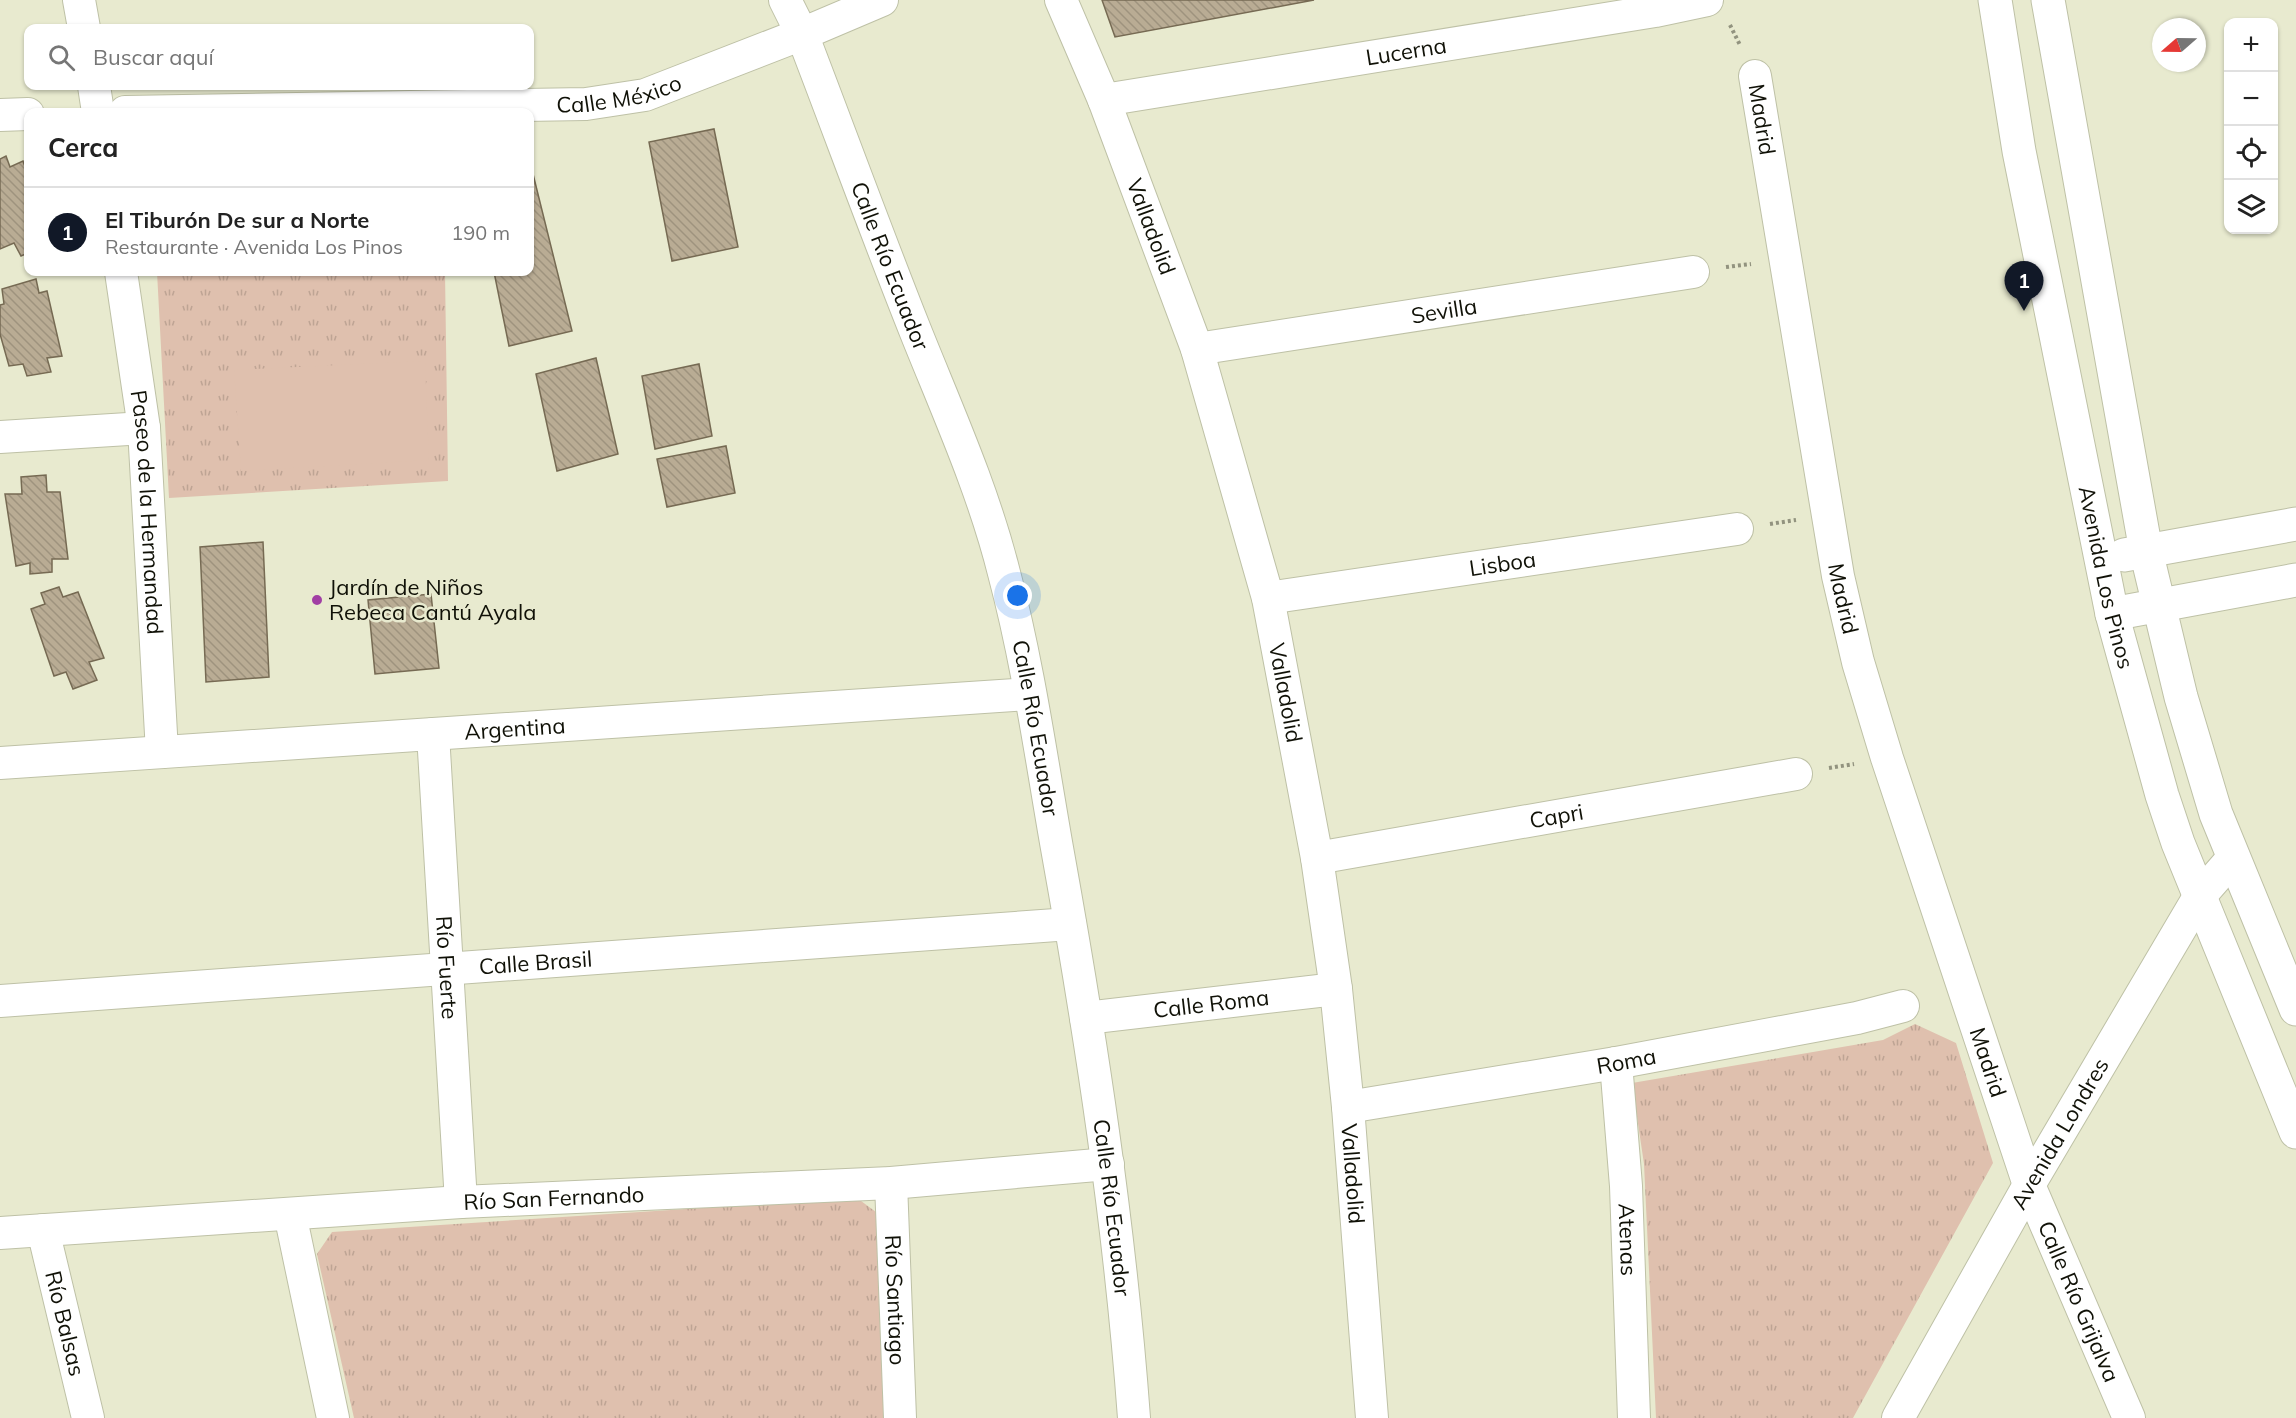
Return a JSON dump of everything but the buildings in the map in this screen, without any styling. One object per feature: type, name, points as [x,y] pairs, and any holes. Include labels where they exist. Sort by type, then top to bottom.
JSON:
[{"type":"street","points":[[79,0],[83,24]]},
{"type":"street","name":"Calle Río Ecuador","points":[[785,0],[802,34],[985,506],[1005,574],[1029,694],[1086,1018],[1108,1164],[1123,1292],[1134,1418]]},
{"type":"street","name":"Calle México","points":[[355,108],[586,104],[645,94],[802,34],[882,0]]},
{"type":"street","name":"Valladolid","points":[[1061,0],[1104,100],[1197,349],[1268,598],[1317,858],[1336,989],[1348,1107],[1372,1418]]},
{"type":"street","name":"Avenida Los Pinos","points":[[1995,0],[2019,151],[2112,614],[2162,795],[2199,897],[2296,1132]]},
{"type":"street","name":"Avenida Los Pinos","points":[[2048,0],[2146,551],[2181,697],[2200,767],[2233,858],[2296,1009]]},
{"type":"street","name":"Lucerna","points":[[1104,100],[1643,13],[1717,9]]},
{"type":"street","name":"Madrid","points":[[1755,76],[1838,576],[1858,662],[1887,758],[2029,1185]]},
{"type":"street","points":[[95,90],[97,108]]},
{"type":"street","points":[[0,115],[24,114]]},
{"type":"street","name":"Sevilla","points":[[1197,349],[1693,272]]},
{"type":"street","name":"Paseo de la Hermandad","points":[[122,276],[144,428],[162,752]]},
{"type":"street","points":[[0,437],[144,428]]},
{"type":"street","points":[[2100,560],[2296,524]]},
{"type":"street","name":"Lisboa","points":[[1268,598],[1737,529]]},
{"type":"street","points":[[2112,614],[2296,580]]},
{"type":"street","name":"Argentina","points":[[0,763],[1029,694]]},
{"type":"street","name":"Río Fuerte","points":[[433,734],[461,1202]]},
{"type":"street","name":"Capri","points":[[1317,858],[1796,774]]},
{"type":"street","name":"Avenida Londres","points":[[1898,1418],[2029,1185],[2199,897],[2233,858]]},
{"type":"street","name":"Calle Brasil","points":[[0,1001],[1070,924]]},
{"type":"street","name":"Calle Roma","points":[[1086,1018],[1336,989]]},
{"type":"street","name":"Roma","points":[[1348,1107],[1616,1063],[1857,1018],[1903,1006]]},
{"type":"street","name":"Atenas","points":[[1616,1063],[1626,1186],[1634,1418]]},
{"type":"street","name":"Río San Fernando","points":[[0,1233],[461,1202],[891,1183],[1108,1164]]},
{"type":"street","name":"Río Santiago","points":[[891,1183],[900,1418]]},
{"type":"street","name":"Calle Río Grijalva","points":[[2029,1185],[2129,1418]]},
{"type":"street","points":[[290,1214],[333,1418]]},
{"type":"street","name":"Río Balsas","points":[[43,1230],[88,1418]]},
{"type":"path","name":"Madrid","points":[[1717,9],[1755,76]]},
{"type":"path","points":[[1693,272],[1785,258]]},
{"type":"path","points":[[1737,529],[1828,516]]},
{"type":"path","points":[[1796,774],[1887,758]]},
{"type":"green space","points":[[157,276],[445,276],[448,481],[169,498]]},
{"type":"green space","points":[[425,361],[429,460],[241,471],[234,370]]},
{"type":"green space","points":[[1915,1024],[1956,1043],[1993,1163],[1853,1418],[1656,1418],[1644,1164],[1632,1083],[1883,1040]]},
{"type":"green space","points":[[857,1198],[880,1215],[886,1418],[354,1418],[317,1254],[332,1232]]},
{"type":"place","name":"El Tiburón De sur a Norte","points":[[2024,311]]},
{"type":"place","name":"Jardín de Niños Rebeca Cantú Ayala","points":[[317,600]]}]
